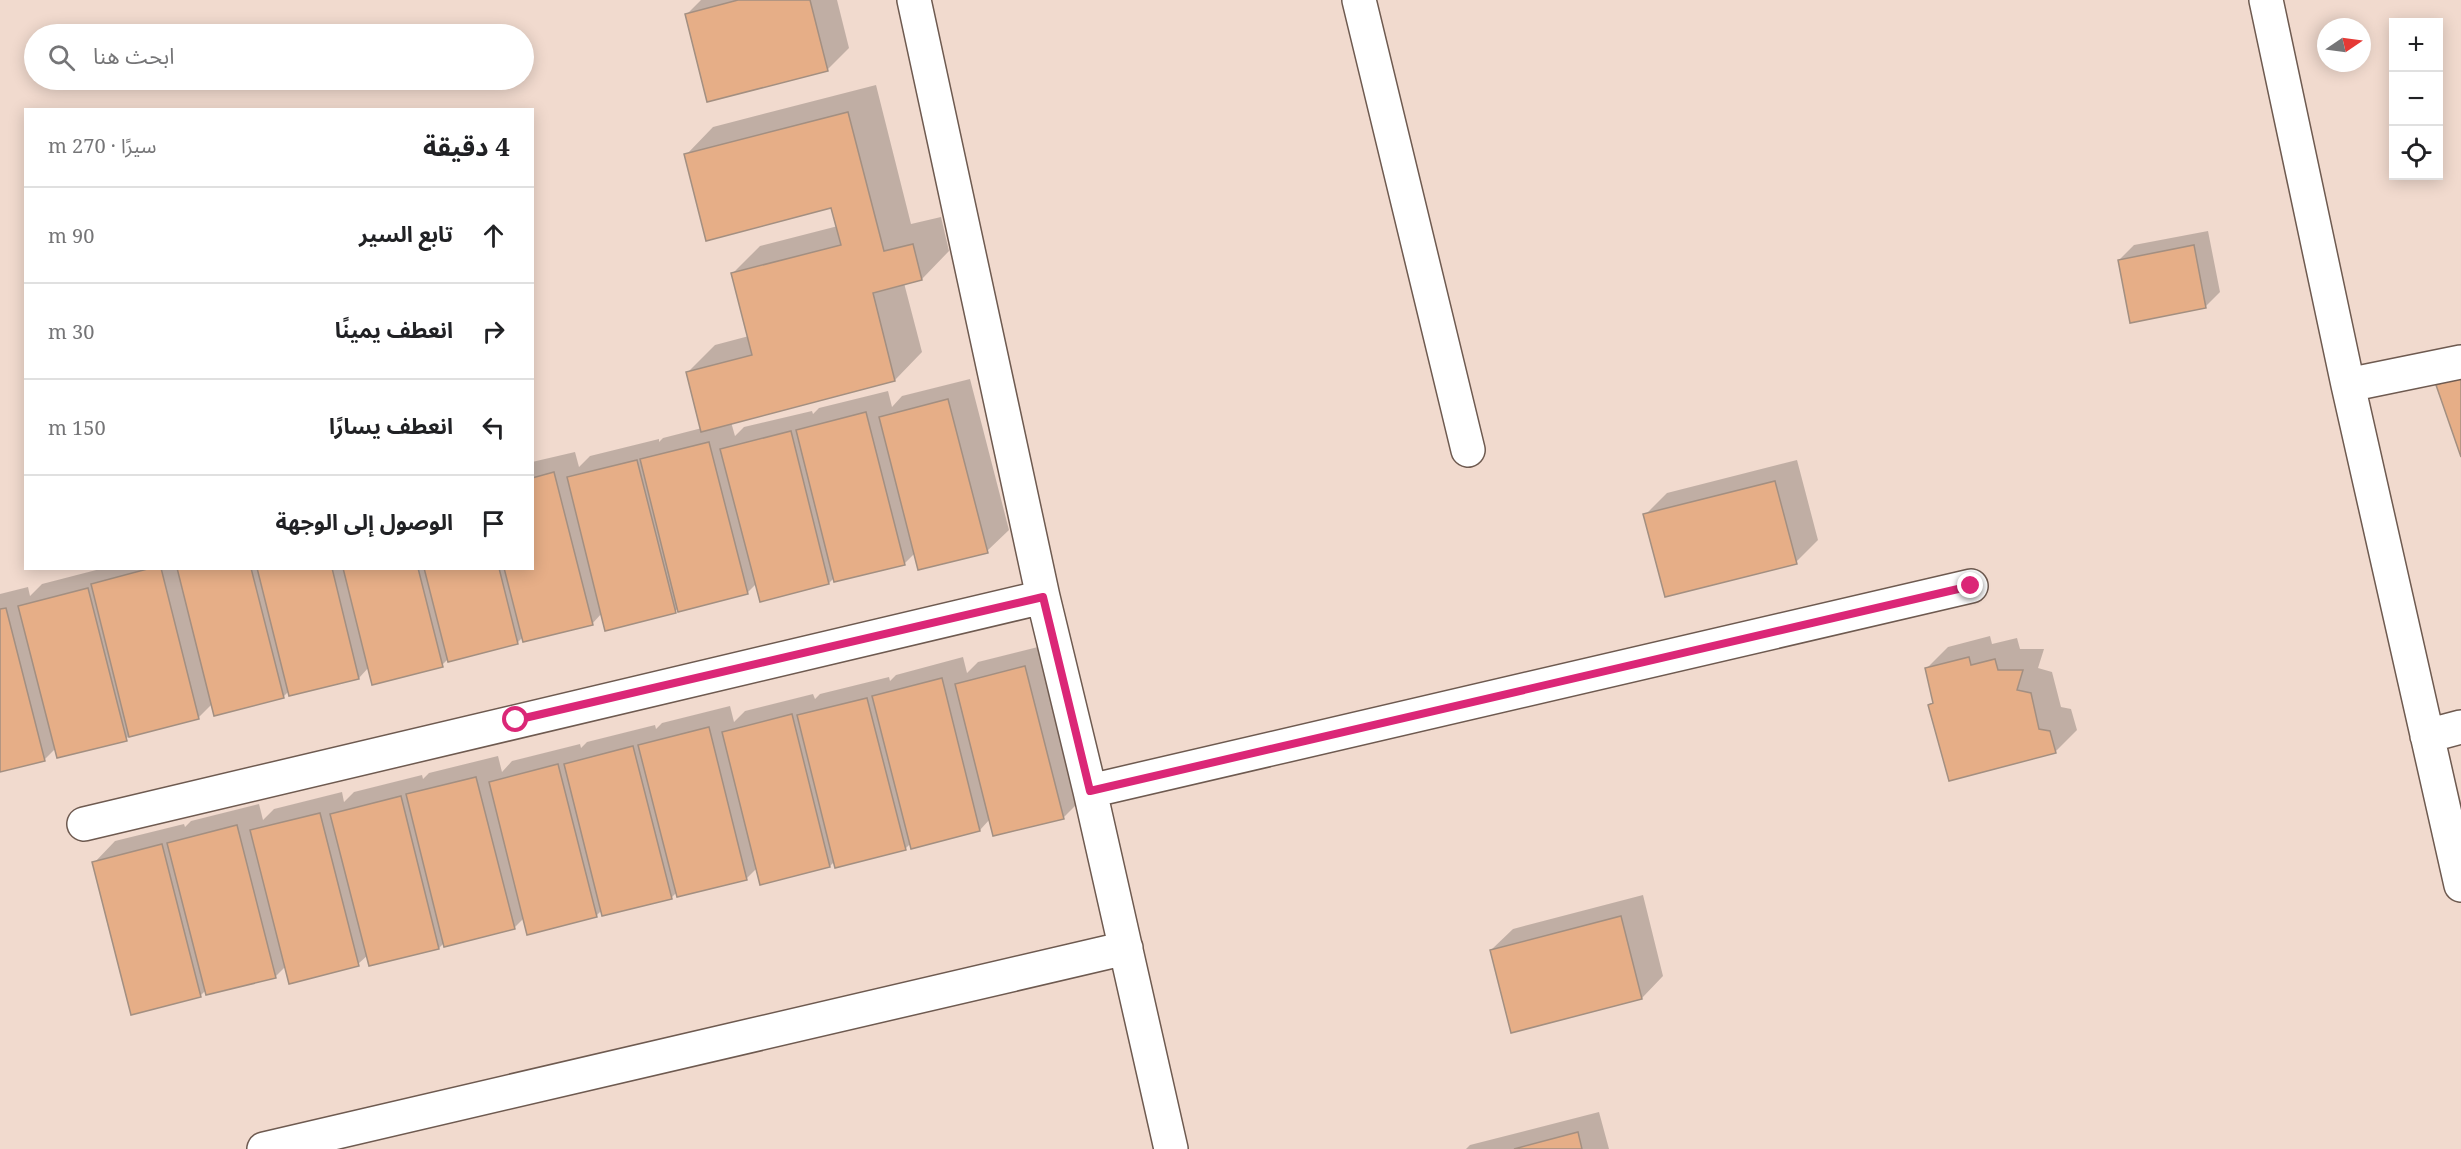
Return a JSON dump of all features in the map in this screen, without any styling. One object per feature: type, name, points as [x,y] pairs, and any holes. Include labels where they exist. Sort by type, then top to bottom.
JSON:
[{"type":"street","points":[[914,0],[1043,597],[1090,791],[1171,1149]]},
{"type":"street","points":[[1359,0],[1468,450]]},
{"type":"street","points":[[2266,0],[2348,385],[2461,885]]},
{"type":"street","points":[[2348,385],[2461,362]]},
{"type":"street","points":[[1090,791],[1971,586]]},
{"type":"street","points":[[84,824],[1043,597]]},
{"type":"street","points":[[2427,736],[2461,727]]},
{"type":"street","points":[[264,1149],[1126,948]]},
{"type":"building","points":[[738,0],[810,0],[828,71],[707,102],[685,14]]},
{"type":"building","points":[[848,112],[884,251],[913,244],[922,280],[873,293],[895,381],[701,432],[686,372],[752,355],[731,273],[841,245],[831,208],[706,241],[684,154]]},
{"type":"building","points":[[2194,245],[2206,308],[2130,323],[2118,260]]},
{"type":"building","points":[[2461,376],[2461,457],[2436,385]]},
{"type":"building","points":[[948,399],[988,553],[918,570],[879,417]]},
{"type":"building","points":[[866,412],[905,565],[834,582],[796,430]]},
{"type":"building","points":[[791,431],[829,584],[760,602],[720,449]]},
{"type":"building","points":[[709,442],[748,594],[678,612],[640,459]]},
{"type":"building","points":[[637,460],[676,613],[605,631],[567,477]]},
{"type":"building","points":[[554,472],[593,625],[523,642],[505,570],[534,570],[534,477]]},
{"type":"building","points":[[1775,481],[1797,564],[1665,597],[1643,514]]},
{"type":"building","points":[[144,570],[162,570],[199,719],[129,737],[91,584]]},
{"type":"building","points":[[178,570],[252,570],[284,698],[214,716]]},
{"type":"building","points":[[258,570],[332,570],[359,679],[289,696]]},
{"type":"building","points":[[343,570],[419,570],[443,667],[372,685]]},
{"type":"building","points":[[425,570],[500,570],[518,644],[448,662]]},
{"type":"building","points":[[88,588],[127,741],[57,758],[18,606]]},
{"type":"building","points":[[6,608],[45,761],[0,772],[0,609]]},
{"type":"building","points":[[1969,657],[1971,665],[1995,659],[1998,670],[2023,670],[2017,690],[2031,693],[2039,729],[2050,731],[2056,753],[1949,781],[1928,705],[1933,703],[1925,668]]},
{"type":"building","points":[[1025,666],[1064,819],[993,836],[955,684]]},
{"type":"building","points":[[942,678],[980,831],[911,849],[872,696]]},
{"type":"building","points":[[867,698],[906,850],[835,868],[797,715]]},
{"type":"building","points":[[792,714],[830,867],[760,885],[722,732]]},
{"type":"building","points":[[709,727],[747,880],[677,897],[638,745]]},
{"type":"building","points":[[633,746],[672,899],[602,916],[564,764]]},
{"type":"building","points":[[558,764],[597,917],[527,935],[489,782]]},
{"type":"building","points":[[476,777],[515,929],[444,947],[406,794]]},
{"type":"building","points":[[401,796],[439,949],[369,966],[330,814]]},
{"type":"building","points":[[320,813],[359,966],[289,984],[250,830]]},
{"type":"building","points":[[237,825],[276,978],[206,995],[167,843]]},
{"type":"building","points":[[162,844],[201,997],[131,1015],[92,862]]},
{"type":"building","points":[[1621,916],[1642,999],[1511,1033],[1490,950]]},
{"type":"building","points":[[1578,1132],[1582,1149],[1514,1149]]},
{"type":"route","points":[[516,720],[1043,597],[1090,791],[1550,682],[1971,586]]}]
